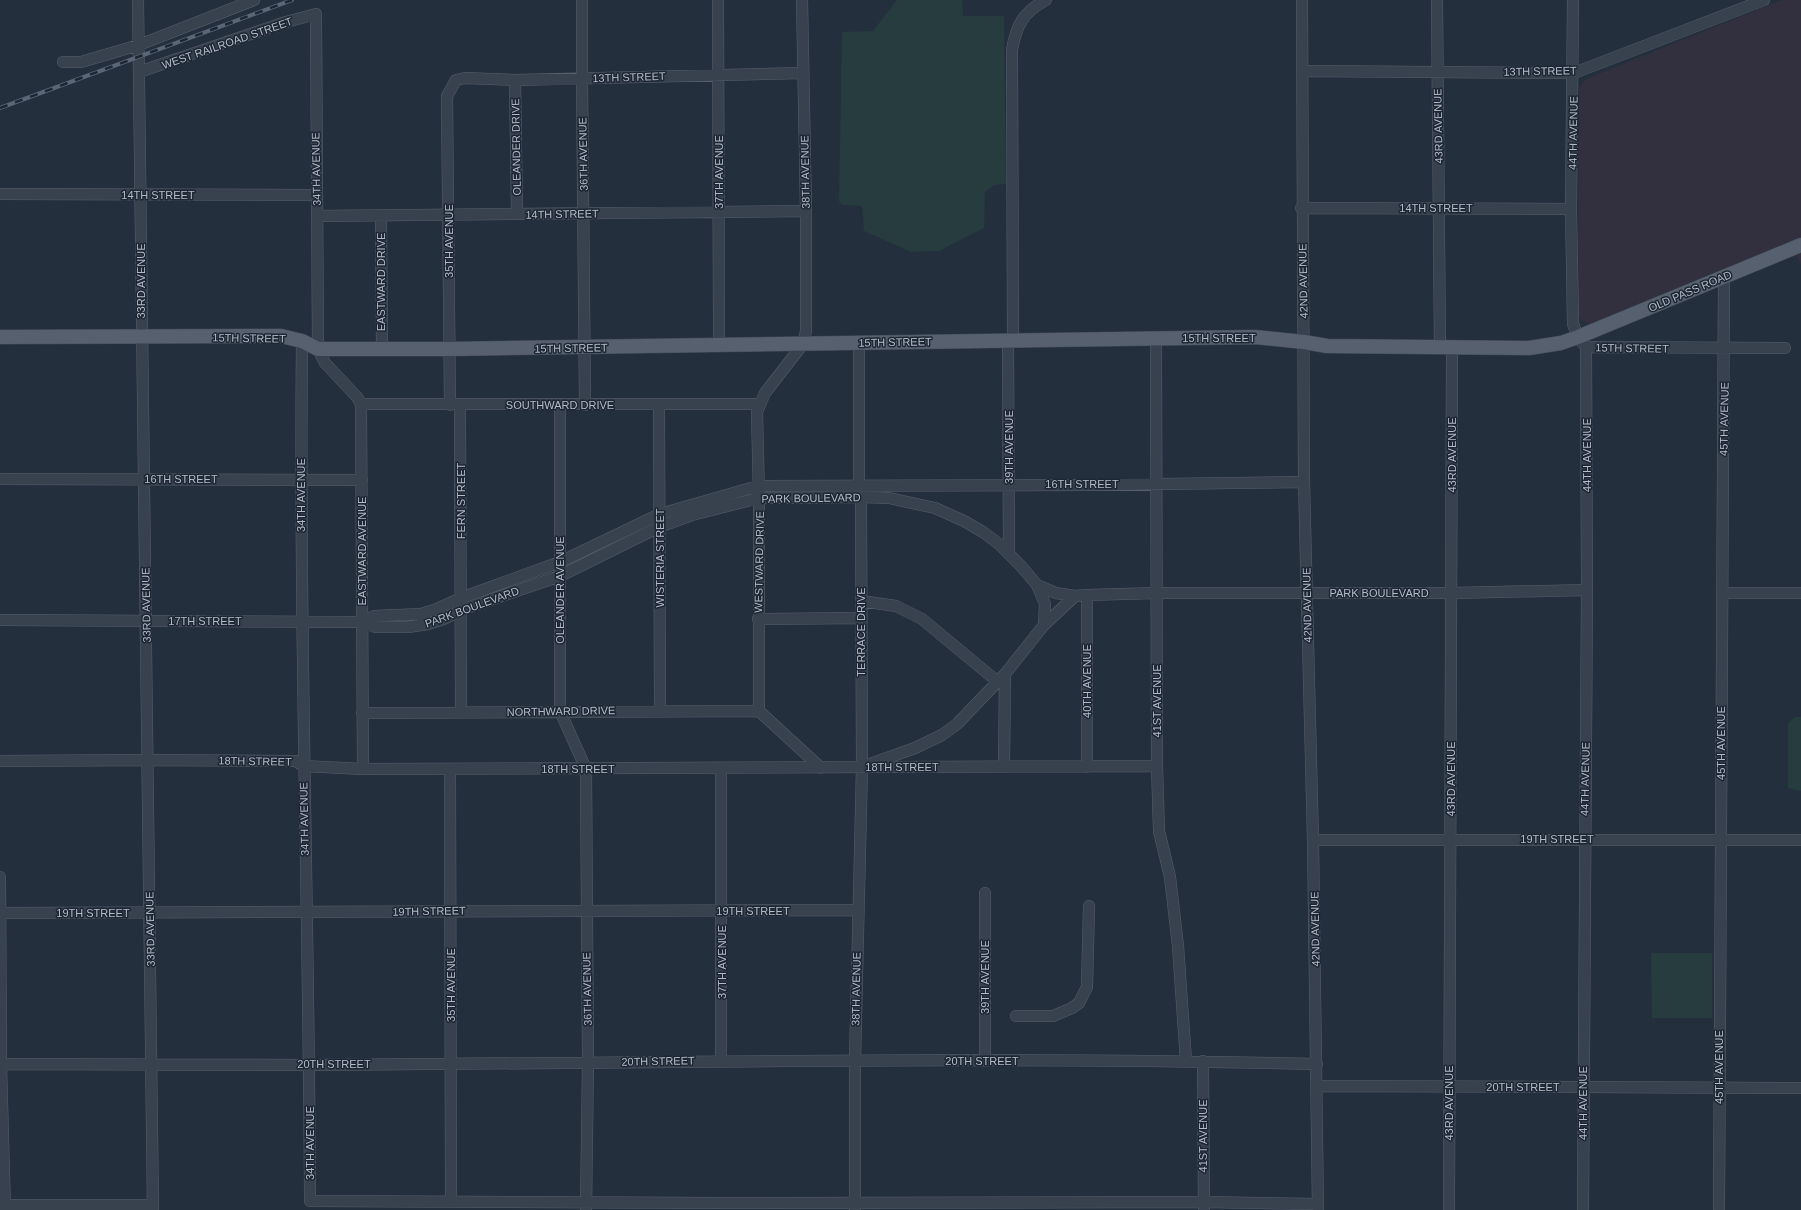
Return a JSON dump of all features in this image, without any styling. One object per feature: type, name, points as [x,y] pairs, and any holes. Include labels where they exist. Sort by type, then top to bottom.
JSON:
[{"type":"main road","name":"OLD PASS ROAD","points":[[1582,342],[1724,276],[1801,245]]},
{"type":"main road","name":"15TH STREET","points":[[0,337],[281,336],[302,341],[318,349],[585,348],[1255,337],[1327,346],[1446,348],[1529,348],[1561,343],[1582,342]]},
{"type":"street","name":"33RD AVENUE","points":[[138,0],[141,337],[147,621],[147,760],[153,1208]]},
{"type":"street","points":[[63,62],[81,62],[139,45],[254,0]]},
{"type":"street","name":"36TH AVENUE","points":[[582,0],[585,405]]},
{"type":"street","name":"37TH AVENUE","points":[[718,0],[719,345]]},
{"type":"street","name":"38TH AVENUE","points":[[802,0],[806,211],[806,317],[803,344]]},
{"type":"street","name":"39TH AVENUE","points":[[1009,553],[1012,50],[1017,29],[1023,19],[1029,11],[1046,0]]},
{"type":"street","name":"42ND AVENUE","points":[[1302,0],[1301,208],[1304,342],[1304,482],[1313,840],[1318,1207]]},
{"type":"street","name":"43RD AVENUE","points":[[1437,0],[1438,208],[1446,348],[1452,593],[1449,1210]]},
{"type":"street","name":"44TH AVENUE","points":[[1573,0],[1574,72],[1571,209],[1573,324],[1582,342],[1587,590],[1582,1210]]},
{"type":"street","name":"13TH STREET","points":[[1302,71],[1574,72],[1764,0]]},
{"type":"street","name":"WEST RAILROAD STREET","points":[[139,72],[286,22],[316,14]]},
{"type":"street","name":"34TH AVENUE","points":[[316,14],[318,349]]},
{"type":"street","name":"13TH STREET","points":[[456,80],[465,78],[515,80],[803,74]]},
{"type":"street","name":"35TH AVENUE","points":[[455,405],[449,349],[447,96],[456,80]]},
{"type":"street","name":"OLEANDER DRIVE","points":[[515,80],[517,214]]},
{"type":"street","name":"14TH STREET","points":[[0,194],[140,196],[316,195]]},
{"type":"street","name":"14TH STREET","points":[[1301,208],[1571,209]]},
{"type":"street","name":"14TH STREET","points":[[317,216],[806,211]]},
{"type":"street","name":"EASTWARD DRIVE","points":[[381,216],[382,349]]},
{"type":"street","name":"45TH AVENUE","points":[[1719,1210],[1718,1087],[1725,349],[1724,276]]},
{"type":"street","name":"41ST AVENUE","points":[[1156,338],[1157,766],[1159,831],[1170,877],[1178,946],[1186,1061]]},
{"type":"street","name":"34TH AVENUE","points":[[302,341],[301,480],[303,766],[310,1065],[310,1201],[451,1201]]},
{"type":"street","name":"15TH STREET","points":[[1582,342],[1725,349],[1785,348]]},
{"type":"street","name":"TERRACE DRIVE","points":[[859,343],[862,767]]},
{"type":"street","name":"WESTWARD DRIVE","points":[[759,711],[759,498],[757,412],[764,393],[803,344]]},
{"type":"street","points":[[318,349],[325,363],[361,404]]},
{"type":"street","name":"SOUTHWARD DRIVE","points":[[361,404],[759,404]]},
{"type":"street","name":"EASTWARD AVENUE","points":[[361,404],[363,770]]},
{"type":"street","name":"FERN STREET","points":[[455,405],[461,610]]},
{"type":"street","name":"OLEANDER AVENUE","points":[[560,405],[560,711],[586,769]]},
{"type":"street","name":"WISTERIA STREET","points":[[659,405],[660,711]]},
{"type":"street","name":"16TH STREET","points":[[0,479],[362,480]]},
{"type":"street","name":"16TH STREET","points":[[860,491],[917,485],[1304,482]]},
{"type":"street","name":"PARK BOULEVARD","points":[[362,622],[374,616],[429,612],[461,598],[560,562],[660,514],[758,486],[860,491],[920,504],[950,514],[983,532],[1009,553],[1037,585],[1045,604],[1044,625]]},
{"type":"street","name":"PARK BOULEVARD","points":[[362,622],[375,627],[413,626],[444,619],[461,610],[560,576],[659,527],[692,515],[759,498],[860,491]]},
{"type":"street","name":"PARK BOULEVARD","points":[[1037,585],[1056,593],[1075,596],[1157,593],[1452,593],[1587,590]]},
{"type":"street","points":[[1722,593],[1801,593]]},
{"type":"street","name":"40TH AVENUE","points":[[1087,595],[1087,767]]},
{"type":"street","points":[[862,767],[915,748],[942,735],[970,711],[1001,678],[1044,625],[1075,596]]},
{"type":"street","points":[[861,601],[896,606],[922,618],[1001,678]]},
{"type":"street","points":[[461,610],[461,712]]},
{"type":"street","points":[[758,619],[861,618]]},
{"type":"street","name":"17TH STREET","points":[[0,620],[362,622]]},
{"type":"street","points":[[1001,678],[1004,767]]},
{"type":"street","points":[[759,711],[821,768]]},
{"type":"street","name":"NORTHWARD DRIVE","points":[[362,713],[759,711]]},
{"type":"street","name":"18TH STREET","points":[[0,761],[296,761],[303,766],[363,770],[1157,766]]},
{"type":"street","name":"38TH AVENUE","points":[[855,1207],[855,1060],[862,767]]},
{"type":"street","name":"37TH AVENUE","points":[[721,768],[721,1061]]},
{"type":"street","name":"36TH AVENUE","points":[[586,769],[588,1062],[586,1206]]},
{"type":"street","name":"35TH AVENUE","points":[[450,770],[451,1201]]},
{"type":"street","name":"19TH STREET","points":[[1313,840],[1801,840]]},
{"type":"street","points":[[0,877],[0,1064],[3,1207],[153,1208]]},
{"type":"street","name":"39TH AVENUE","points":[[985,893],[985,1061]]},
{"type":"street","points":[[1016,1016],[1053,1016],[1072,1008],[1079,1003],[1087,987],[1089,906]]},
{"type":"street","name":"19TH STREET","points":[[0,913],[149,914],[450,911],[586,912],[858,910]]},
{"type":"street","name":"20TH STREET","points":[[0,1064],[310,1065],[855,1060],[1203,1061],[1317,1064]]},
{"type":"street","name":"41ST AVENUE","points":[[1203,1061],[1204,1206]]},
{"type":"street","name":"20TH STREET","points":[[1317,1086],[1801,1088]]},
{"type":"street","points":[[451,1201],[586,1206],[1318,1207]]},
{"type":"shaded area","points":[[1782,0],[1801,0],[1801,265],[1791,241],[1590,324],[1585,322],[1580,318],[1578,313],[1579,88],[1585,80],[1591,77]]},
{"type":"green space","points":[[897,0],[962,0],[963,16],[1004,16],[1006,184],[994,185],[985,192],[984,228],[939,251],[911,252],[864,231],[862,206],[842,205],[839,201],[842,32],[873,31]]},
{"type":"green space","points":[[1795,717],[1801,717],[1801,791],[1788,788],[1788,723]]},
{"type":"green space","points":[[1651,953],[1712,953],[1712,1018],[1652,1018]]},
{"type":"railway","points":[[0,108],[292,0]]}]
